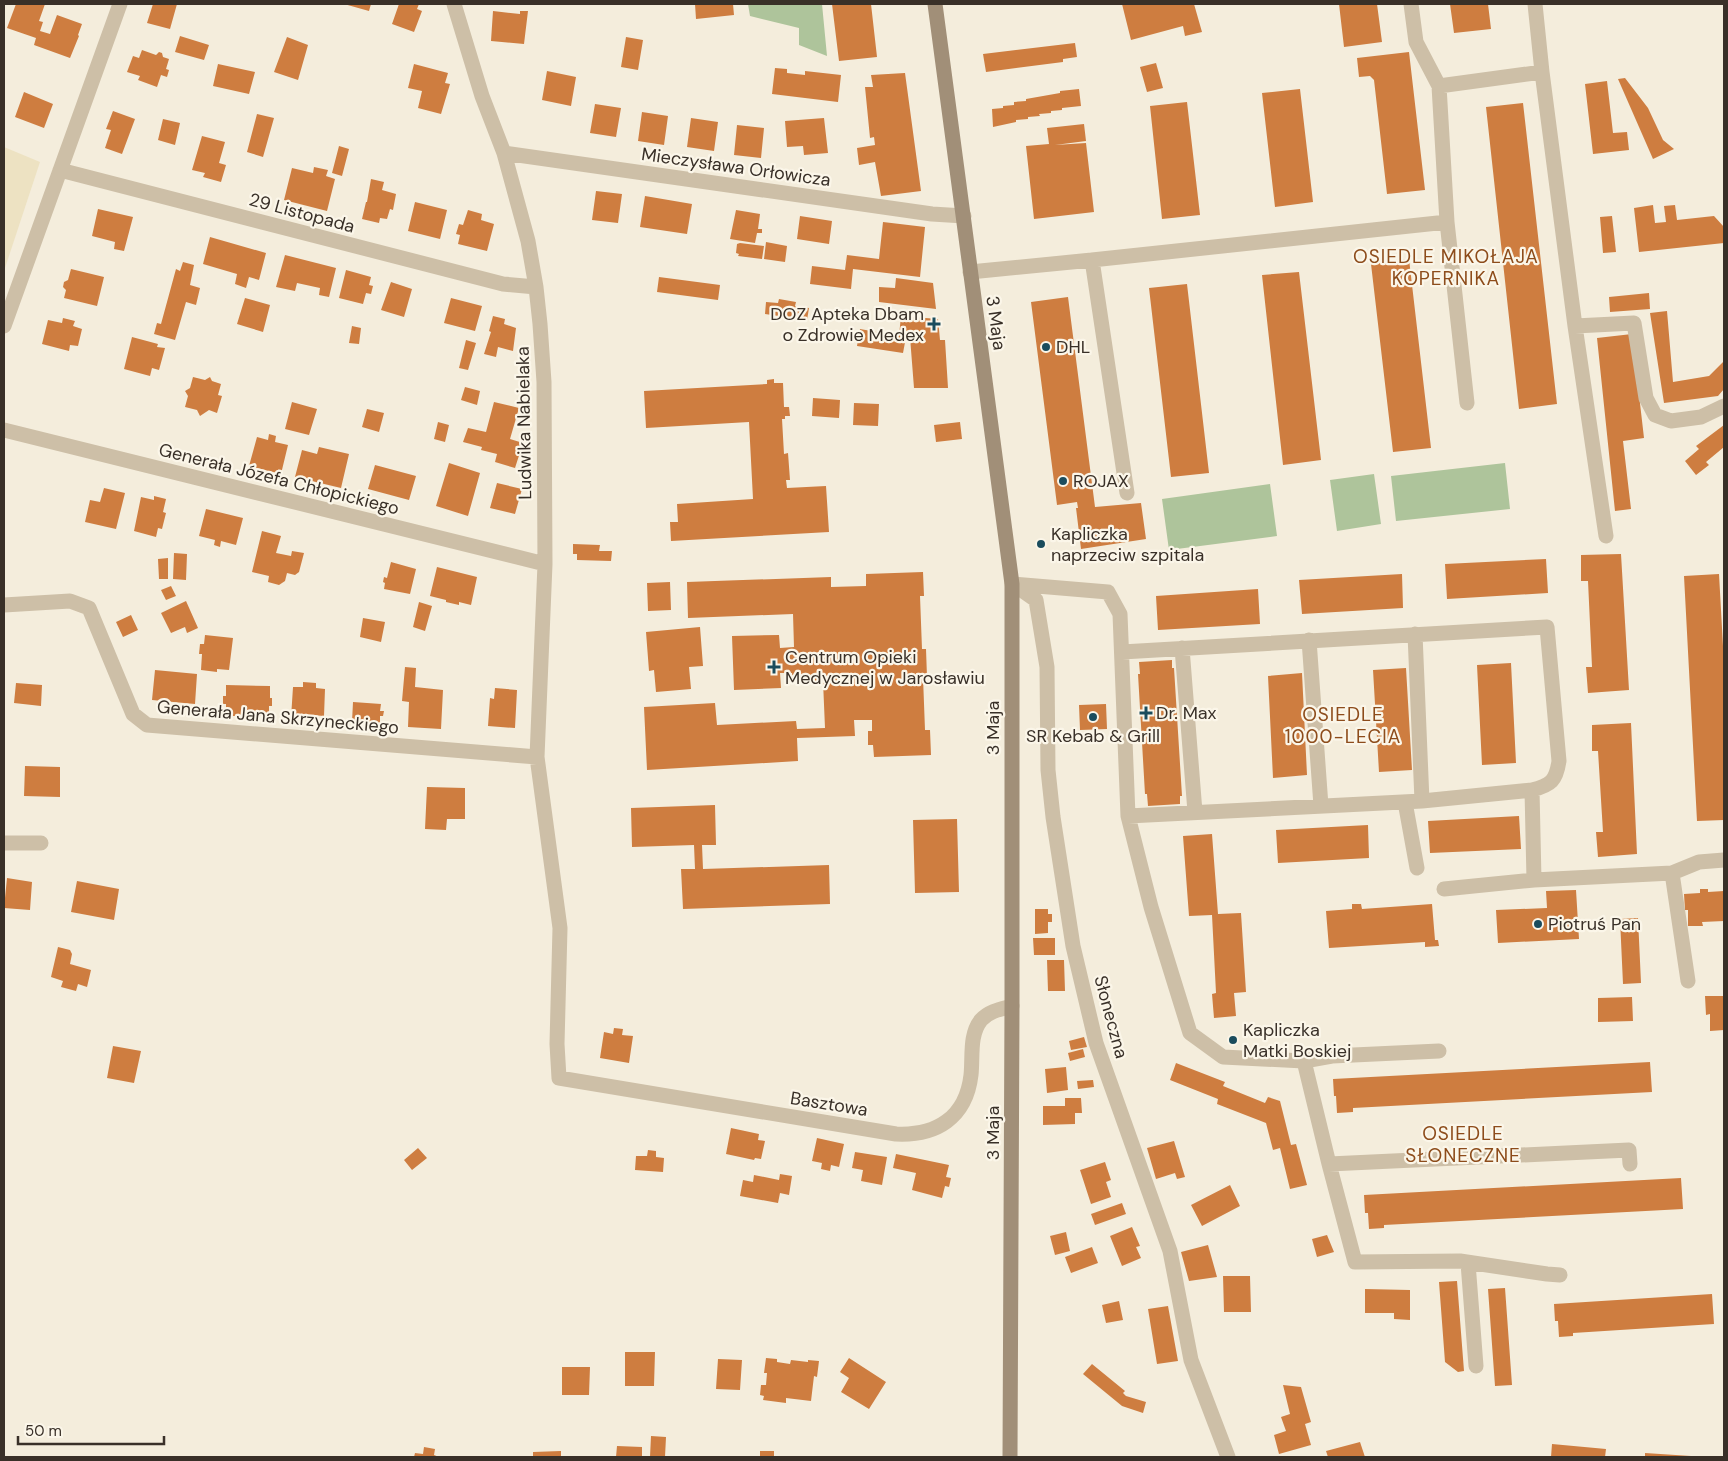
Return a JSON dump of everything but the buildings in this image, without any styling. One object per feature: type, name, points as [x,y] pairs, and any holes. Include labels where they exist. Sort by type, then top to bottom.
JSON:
[{"type":"street","points":[[4,326],[120,4]]},
{"type":"street","name":"Ludwika Nabielaka","points":[[454,4],[482,96],[504,153],[528,241],[536,287],[544,382],[545,564],[537,757],[560,928],[557,1044],[559,1078]]},
{"type":"street","name":"3 Maja","points":[[935,4],[1012,584],[1010,1457]]},
{"type":"street","points":[[1411,4],[1416,42],[1439,86],[1447,222],[1467,403]]},
{"type":"street","points":[[1535,4],[1575,326],[1606,536]]},
{"type":"street","points":[[1439,86],[1542,72]]},
{"type":"street","name":"Mieczysława Orłowicza","points":[[504,153],[932,214],[964,216]]},
{"type":"street","name":"29 Listopada","points":[[60,170],[503,284],[536,287]]},
{"type":"street","points":[[970,272],[1447,222]]},
{"type":"street","points":[[1092,260],[1127,493]]},
{"type":"street","points":[[1575,326],[1634,323],[1646,398],[1655,415],[1671,421],[1701,417],[1724,406]]},
{"type":"street","name":"Generała Józefa Chłopickiego","points":[[4,430],[545,564]]},
{"type":"street","points":[[1012,584],[1108,592],[1120,614],[1128,816],[1151,907],[1190,1033],[1223,1057],[1304,1061],[1332,1056],[1439,1052]]},
{"type":"street","name":"Słoneczna","points":[[1012,584],[1036,600],[1047,667],[1048,770],[1053,818],[1073,946],[1096,1043],[1170,1251],[1191,1360],[1228,1457]]},
{"type":"street","name":"Generała Jana Skrzyneckiego","points":[[4,605],[70,601],[90,608],[133,714],[147,725],[537,757]]},
{"type":"street","points":[[1122,652],[1547,627],[1559,761],[1558,771],[1553,780],[1546,787],[1532,790],[1422,801],[1128,816]]},
{"type":"street","points":[[1415,634],[1422,801]]},
{"type":"street","points":[[1309,640],[1321,806]]},
{"type":"street","points":[[1182,648],[1195,812]]},
{"type":"street","points":[[1532,790],[1534,880]]},
{"type":"street","points":[[1406,802],[1417,868]]},
{"type":"street","points":[[4,844],[41,842]]},
{"type":"street","points":[[1444,889],[1534,880],[1672,873],[1699,862],[1724,860]]},
{"type":"street","points":[[1672,873],[1688,981]]},
{"type":"street","name":"Basztowa","points":[[559,1078],[896,1134],[913,1135],[938,1127],[949,1120],[961,1106],[971,1076],[972,1049],[976,1030],[982,1019],[993,1011],[1012,1006]]},
{"type":"street","points":[[1304,1061],[1355,1262],[1468,1262],[1560,1275]]},
{"type":"street","points":[[1329,1164],[1629,1150],[1630,1164]]},
{"type":"street","points":[[1468,1262],[1476,1366]]},
{"type":"green space","points":[[748,4],[822,4],[827,56],[799,45],[799,28],[750,16]]},
{"type":"green space","points":[[1505,463],[1510,509],[1396,521],[1391,476]]},
{"type":"green space","points":[[1374,474],[1381,524],[1337,531],[1330,480]]},
{"type":"green space","points":[[1270,484],[1277,536],[1169,550],[1162,499]]},
{"type":"shaded area","points":[[4,147],[40,162],[4,271]]},
{"type":"place","name":"DOZ Apteka Dbam o Zdrowie Medex","points":[[934,324]]},
{"type":"place","name":"DHL","points":[[1046,347]]},
{"type":"place","name":"ROJAX","points":[[1063,481]]},
{"type":"place","name":"Kapliczka naprzeciw szpitala","points":[[1041,544]]},
{"type":"place","name":"Centrum Opieki Medycznej w Jarosławiu","points":[[774,667]]},
{"type":"place","name":"Dr. Max","points":[[1146,713]]},
{"type":"place","name":"SR Kebab & Grill","points":[[1093,717]]},
{"type":"place","name":"Piotruś Pan","points":[[1538,924]]},
{"type":"place","name":"Kapliczka Matki Boskiej","points":[[1233,1040]]},
{"type":"district","name":"OSIEDLE MIKOŁAJA KOPERNIKA","points":[[1446,267]]},
{"type":"district","name":"OSIEDLE 1000-LECIA","points":[[1343,725]]},
{"type":"district","name":"OSIEDLE SŁONECZNE","points":[[1463,1144]]}]
